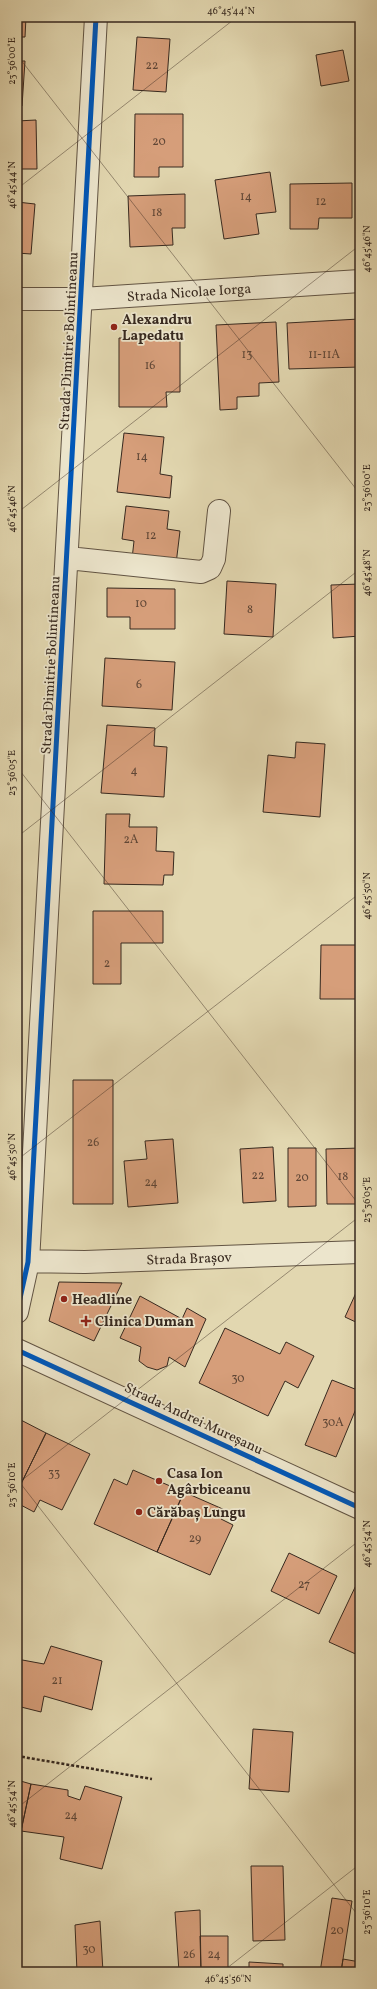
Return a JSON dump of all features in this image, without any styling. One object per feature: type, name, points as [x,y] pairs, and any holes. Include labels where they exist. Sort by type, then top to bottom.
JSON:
[{"type":"street","name":"Strada Dimitrie Bolintineanu","points":[[17,1312],[22,1262],[68,558],[96,17]]},
{"type":"street","name":"Strada Nicolae Iorga","points":[[17,299],[82,299],[360,282]]},
{"type":"street","points":[[68,558],[201,572],[210,568],[214,559],[219,511]]},
{"type":"street","name":"Strada Brașov","points":[[22,1262],[85,1262],[360,1252]]},
{"type":"street","name":"Strada Andrei Mureșanu","points":[[17,1350],[360,1508]]},
{"type":"path","points":[[17,1756],[152,1779]]},
{"type":"building","points":[[17,17],[26,17],[25,37],[17,37]]},
{"type":"building","points":[[137,37],[170,39],[166,92],[133,90]]},
{"type":"building","points":[[343,50],[349,81],[321,86],[316,55]]},
{"type":"building","points":[[17,61],[25,61],[22,106],[17,106]]},
{"type":"building","points":[[135,114],[183,114],[183,167],[159,167],[159,177],[134,177]]},
{"type":"building","points":[[36,120],[37,169],[17,169],[17,121]]},
{"type":"building","points":[[270,172],[276,212],[256,214],[259,234],[224,239],[215,180]]},
{"type":"building","points":[[352,183],[352,218],[319,218],[318,229],[290,229],[290,184]]},
{"type":"building","points":[[185,194],[185,228],[172,228],[173,245],[130,247],[128,196]]},
{"type":"building","points":[[17,202],[35,204],[31,254],[17,253]]},
{"type":"building","points":[[359,319],[360,367],[289,369],[287,323]]},
{"type":"building","points":[[276,322],[279,382],[259,383],[259,396],[237,397],[237,409],[220,410],[216,325]]},
{"type":"building","points":[[119,338],[180,338],[180,392],[166,392],[167,407],[119,407]]},
{"type":"building","points":[[124,433],[164,437],[160,474],[172,476],[170,498],[117,492]]},
{"type":"building","points":[[126,506],[169,511],[167,529],[180,531],[176,564],[132,559],[134,541],[122,539]]},
{"type":"building","points":[[227,581],[276,584],[273,637],[224,634]]},
{"type":"building","points":[[360,584],[360,636],[333,638],[331,585]]},
{"type":"building","points":[[107,588],[175,589],[175,629],[130,629],[130,617],[107,617]]},
{"type":"building","points":[[105,658],[175,662],[172,710],[102,706]]},
{"type":"building","points":[[107,725],[155,728],[154,746],[167,747],[164,797],[101,793]]},
{"type":"building","points":[[296,742],[325,744],[320,817],[263,812],[268,755],[295,758]]},
{"type":"building","points":[[106,814],[130,814],[129,827],[157,827],[156,851],[174,852],[173,875],[164,875],[163,885],[104,884]]},
{"type":"building","points":[[93,911],[163,911],[163,943],[121,943],[121,984],[93,984]]},
{"type":"building","points":[[321,945],[360,945],[360,999],[320,999]]},
{"type":"building","points":[[73,1080],[113,1080],[113,1204],[73,1204]]},
{"type":"building","points":[[173,1139],[178,1203],[128,1207],[124,1161],[147,1159],[145,1141]]},
{"type":"building","points":[[273,1147],[276,1201],[243,1203],[240,1149]]},
{"type":"building","points":[[288,1148],[316,1148],[316,1206],[288,1207]]},
{"type":"building","points":[[360,1148],[360,1204],[327,1204],[326,1149]]},
{"type":"building","points":[[59,1282],[122,1283],[94,1341],[49,1321]]},
{"type":"building","points":[[360,1284],[360,1324],[345,1317]]},
{"type":"building","points":[[140,1296],[182,1319],[187,1308],[206,1319],[185,1367],[169,1357],[167,1366],[157,1370],[147,1367],[139,1361],[141,1347],[120,1338]]},
{"type":"building","points":[[225,1328],[280,1354],[286,1342],[314,1356],[298,1388],[285,1381],[268,1416],[199,1383]]},
{"type":"building","points":[[332,1380],[360,1391],[360,1399],[336,1457],[305,1445]]},
{"type":"building","points":[[17,1418],[46,1433],[17,1492]]},
{"type":"building","points":[[46,1433],[90,1454],[62,1510],[40,1500],[34,1512],[17,1503],[17,1492]]},
{"type":"building","points":[[133,1470],[184,1492],[157,1552],[94,1524],[114,1479],[127,1485]]},
{"type":"building","points":[[184,1492],[225,1510],[221,1519],[233,1525],[210,1575],[157,1552]]},
{"type":"building","points":[[289,1553],[337,1576],[319,1614],[271,1591]]},
{"type":"building","points":[[358,1581],[360,1581],[360,1656],[329,1642]]},
{"type":"building","points":[[51,1646],[102,1661],[92,1710],[44,1696],[41,1712],[17,1706],[17,1659],[44,1664]]},
{"type":"building","points":[[253,1729],[293,1732],[289,1792],[249,1789]]},
{"type":"building","points":[[17,1780],[31,1784],[21,1831],[17,1830]]},
{"type":"building","points":[[31,1784],[68,1790],[68,1796],[80,1800],[85,1786],[122,1797],[102,1869],[60,1859],[64,1837],[21,1831]]},
{"type":"building","points":[[251,1866],[283,1866],[285,1940],[253,1941]]},
{"type":"building","points":[[332,1898],[352,1901],[341,1972],[320,1972]]},
{"type":"building","points":[[200,1910],[201,1972],[179,1972],[175,1912]]},
{"type":"building","points":[[360,1913],[360,1934],[356,1934]]},
{"type":"building","points":[[100,1921],[103,1972],[77,1972],[75,1925]]},
{"type":"building","points":[[200,1936],[228,1936],[228,1972],[201,1972]]},
{"type":"building","points":[[343,1959],[360,1962],[360,1972],[341,1972]]},
{"type":"building","points":[[249,1962],[283,1964],[283,1972],[249,1972]]},
{"type":"cycle path","points":[[17,1312],[28,1262],[96,17]]},
{"type":"cycle path","points":[[17,1350],[360,1508]]},
{"type":"place","name":"Alexandru Lapedatu","points":[[114,327]]},
{"type":"place","name":"Headline","points":[[64,1299]]},
{"type":"place","name":"Clinica Duman","points":[[86,1321]]},
{"type":"place","name":"Casa Ion Agârbiceanu","points":[[159,1481]]},
{"type":"place","name":"Cărăbaș Lungu","points":[[139,1512]]}]
